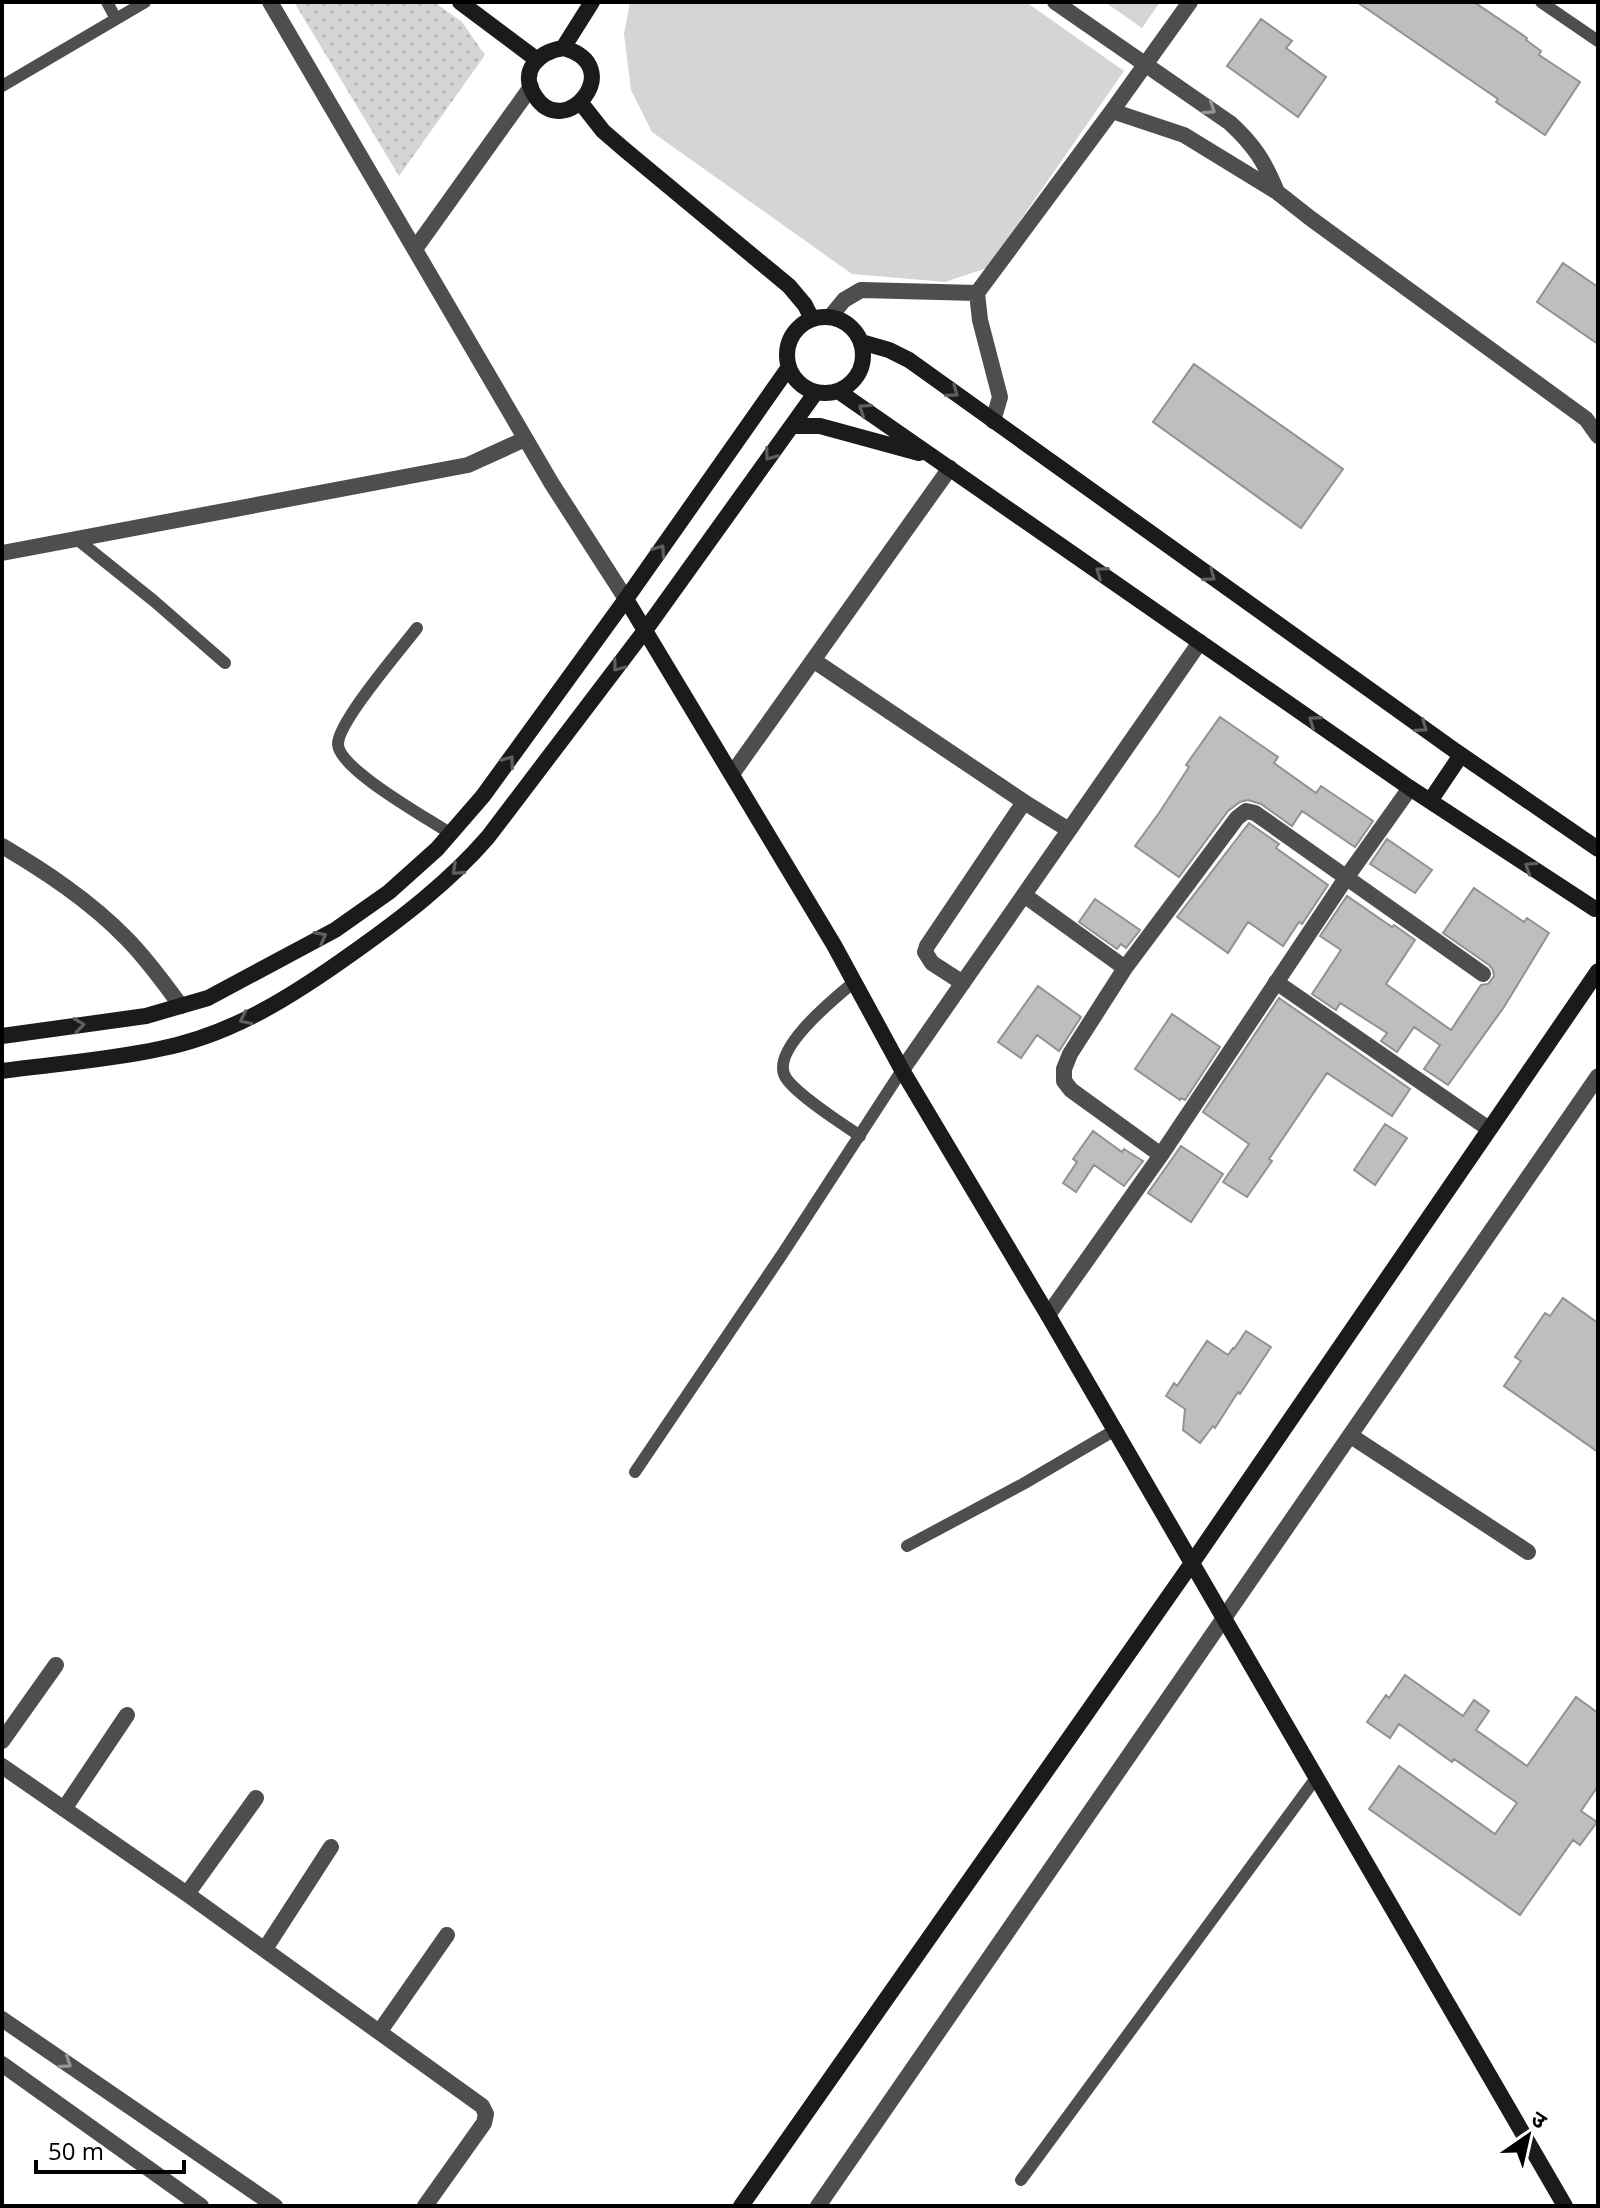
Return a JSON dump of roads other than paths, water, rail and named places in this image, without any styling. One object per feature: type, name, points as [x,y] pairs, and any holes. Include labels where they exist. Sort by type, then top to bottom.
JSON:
[{"type":"main road","points":[[460,2],[536,59]]},
{"type":"main road","points":[[563,48],[592,2]]},
{"type":"main road","points":[[563,48],[581,56],[591,74],[591,85],[581,103],[561,110],[541,104],[529,77],[536,59],[563,48]]},
{"type":"main road","points":[[581,103],[614,141],[789,286],[812,319]]},
{"type":"main road","points":[[812,319],[840,319],[849,325],[861,342],[863,354],[856,377],[838,391],[816,392],[804,387],[789,367],[786,356],[793,333],[812,319]]},
{"type":"main road","points":[[861,342],[909,360],[1461,755],[1598,849]]},
{"type":"main road","points":[[2,1036],[146,1016],[208,998],[335,930],[389,892],[437,849],[483,796],[789,367]]},
{"type":"main road","points":[[838,391],[1410,788],[1597,909]]},
{"type":"main road","points":[[2,1071],[160,1049],[229,1027],[282,1002],[388,928],[466,862],[488,837],[646,629],[816,392]]},
{"type":"main road","points":[[792,426],[820,426],[943,463]]},
{"type":"main road","points":[[626,599],[854,982],[902,1070],[1048,1315],[1565,2206]]},
{"type":"main road","points":[[1430,801],[1461,755]]},
{"type":"main road","points":[[741,2206],[1192,1563],[1598,971]]},
{"type":"street","points":[[270,2],[525,439],[626,599]]},
{"type":"street","points":[[1055,2],[1230,123],[1251,143],[1266,164],[1277,192]]},
{"type":"street","points":[[993,421],[1000,397],[980,320],[977,293],[1190,2]]},
{"type":"street","points":[[415,249],[531,87]]},
{"type":"street","points":[[1112,111],[1184,135],[1277,192],[1595,429]]},
{"type":"street","points":[[830,317],[844,300],[861,290],[977,293]]},
{"type":"street","points":[[2,553],[468,465],[525,439]]},
{"type":"street","points":[[732,774],[813,660],[943,463]]},
{"type":"street","points":[[902,1070],[1200,642]]},
{"type":"street","points":[[813,660],[1069,830]]},
{"type":"street","points":[[1048,1315],[1161,1155],[1346,878],[1410,788]]},
{"type":"street","points":[[963,983],[932,963],[925,952],[927,946],[1024,802]]},
{"type":"street","points":[[1161,1155],[1071,1090],[1064,1081],[1064,1069],[1070,1054],[1125,968],[1237,818],[1246,811],[1255,813],[1483,974]]},
{"type":"street","points":[[2,846],[69,889],[101,915],[156,972],[181,1006]]},
{"type":"street","points":[[1024,895],[1125,968]]},
{"type":"street","points":[[1276,982],[1489,1129]]},
{"type":"street","points":[[818,2206],[1598,1076]]},
{"type":"street","points":[[1351,1436],[1528,1552]]},
{"type":"street","points":[[2,1741],[56,1665]]},
{"type":"street","points":[[64,1809],[127,1715]]},
{"type":"street","points":[[2,1766],[265,1949],[482,2106],[486,2114],[484,2123],[425,2206]]},
{"type":"street","points":[[187,1894],[256,1798]]},
{"type":"street","points":[[265,1949],[331,1847]]},
{"type":"street","points":[[380,2031],[447,1935]]},
{"type":"street","points":[[2,2019],[275,2206]]},
{"type":"street","points":[[2,2064],[201,2206]]},
{"type":"lane","points":[[107,2],[116,19]]},
{"type":"lane","points":[[2,86],[145,2]]},
{"type":"lane","points":[[1541,2],[1598,41]]},
{"type":"lane","points":[[78,540],[225,663]]},
{"type":"lane","points":[[417,628],[355,709],[339,736],[337,747],[345,761],[369,781],[451,834]]},
{"type":"lane","points":[[854,982],[808,1022],[786,1056],[783,1076],[795,1089],[860,1136]]},
{"type":"lane","points":[[635,1472],[902,1070]]},
{"type":"lane","points":[[907,1546],[1115,1430]]},
{"type":"lane","points":[[1021,2180],[1316,1778]]}]
